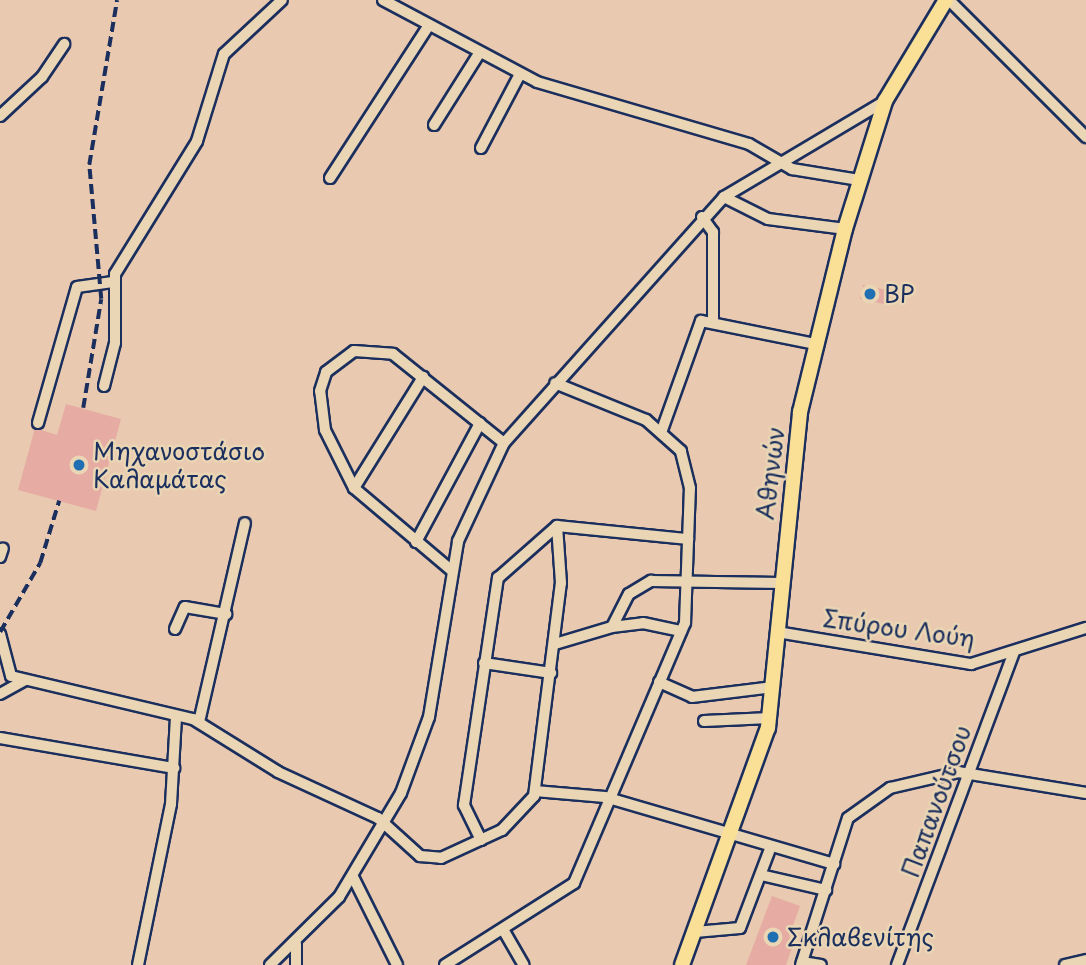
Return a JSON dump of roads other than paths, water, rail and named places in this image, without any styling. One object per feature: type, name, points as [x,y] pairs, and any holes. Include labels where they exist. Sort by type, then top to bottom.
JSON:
[{"type":"main road","name":"Αθηνών","points":[[686,962],[732,838],[770,718],[781,583],[800,412],[845,229],[885,101],[948,0]]},
{"type":"street","points":[[104,386],[115,343],[113,282],[155,202],[197,141],[224,54],[282,0]]},
{"type":"street","points":[[383,0],[520,74],[749,144],[799,171],[859,180]]},
{"type":"street","points":[[948,0],[1086,137]]},
{"type":"street","points":[[330,178],[429,25]]},
{"type":"street","points":[[0,116],[42,77],[64,44]]},
{"type":"street","points":[[434,125],[480,52]]},
{"type":"street","points":[[481,148],[520,74]]},
{"type":"street","points":[[270,965],[296,944],[353,877],[386,823],[429,717],[451,570],[474,495],[504,443],[702,216],[723,197],[777,161],[885,101]]},
{"type":"street","points":[[723,197],[768,219],[845,229]]},
{"type":"street","points":[[702,216],[713,232],[713,321]]},
{"type":"street","points":[[38,423],[76,287],[113,282]]},
{"type":"street","points":[[662,430],[699,325],[713,321],[815,344]]},
{"type":"street","points":[[451,570],[354,488],[325,430],[320,391],[326,372],[354,351],[374,348],[423,377],[504,443]]},
{"type":"street","points":[[354,488],[423,377]]},
{"type":"street","points":[[445,965],[504,931],[571,887],[681,631],[688,582],[687,465],[662,430],[555,383]]},
{"type":"street","points":[[416,542],[480,423]]},
{"type":"street","points":[[199,722],[246,523]]},
{"type":"street","points":[[481,841],[464,805],[496,582],[557,526],[688,539]]},
{"type":"street","points":[[0,634],[6,671],[25,680],[199,722],[278,772],[386,823],[427,859],[481,841],[522,813],[535,791],[555,643],[561,571],[557,526]]},
{"type":"street","points":[[612,627],[638,586],[688,582],[781,583]]},
{"type":"street","points":[[175,629],[185,607],[226,614]]},
{"type":"street","points":[[555,643],[612,627],[643,623],[681,631]]},
{"type":"street","name":"Σπύρου Λούη","points":[[777,632],[958,663],[1014,652],[1086,628]]},
{"type":"street","name":"Παπανούτσου","points":[[897,965],[1014,652]]},
{"type":"street","points":[[484,663],[551,673]]},
{"type":"street","points":[[0,694],[25,680]]},
{"type":"street","points":[[659,682],[692,697],[773,687]]},
{"type":"street","points":[[138,965],[174,768],[176,716]]},
{"type":"street","points":[[704,721],[770,718]]},
{"type":"street","points":[[0,738],[174,768]]},
{"type":"street","points":[[821,965],[801,963],[848,818],[906,779],[968,773],[1086,793]]},
{"type":"street","points":[[535,791],[609,798],[732,838],[834,864]]},
{"type":"street","points":[[695,932],[740,928],[770,849]]},
{"type":"street","points":[[761,875],[825,890]]},
{"type":"street","points":[[353,877],[397,965]]},
{"type":"street","points":[[504,931],[524,965]]},
{"type":"street","points":[[296,944],[296,965]]},
{"type":"street","points":[[1065,965],[1086,960]]},
{"type":"railway","points":[[83,408],[101,299],[89,165],[117,0]]},
{"type":"railway","points":[[0,632],[40,563],[59,501]]},
{"type":"place","name":"BP","points":[[870,294]]},
{"type":"place","name":"Μηχανοστάσιο Καλαμάτας","points":[[79,465]]},
{"type":"place","name":"Σκλαβενίτης","points":[[773,937]]}]
